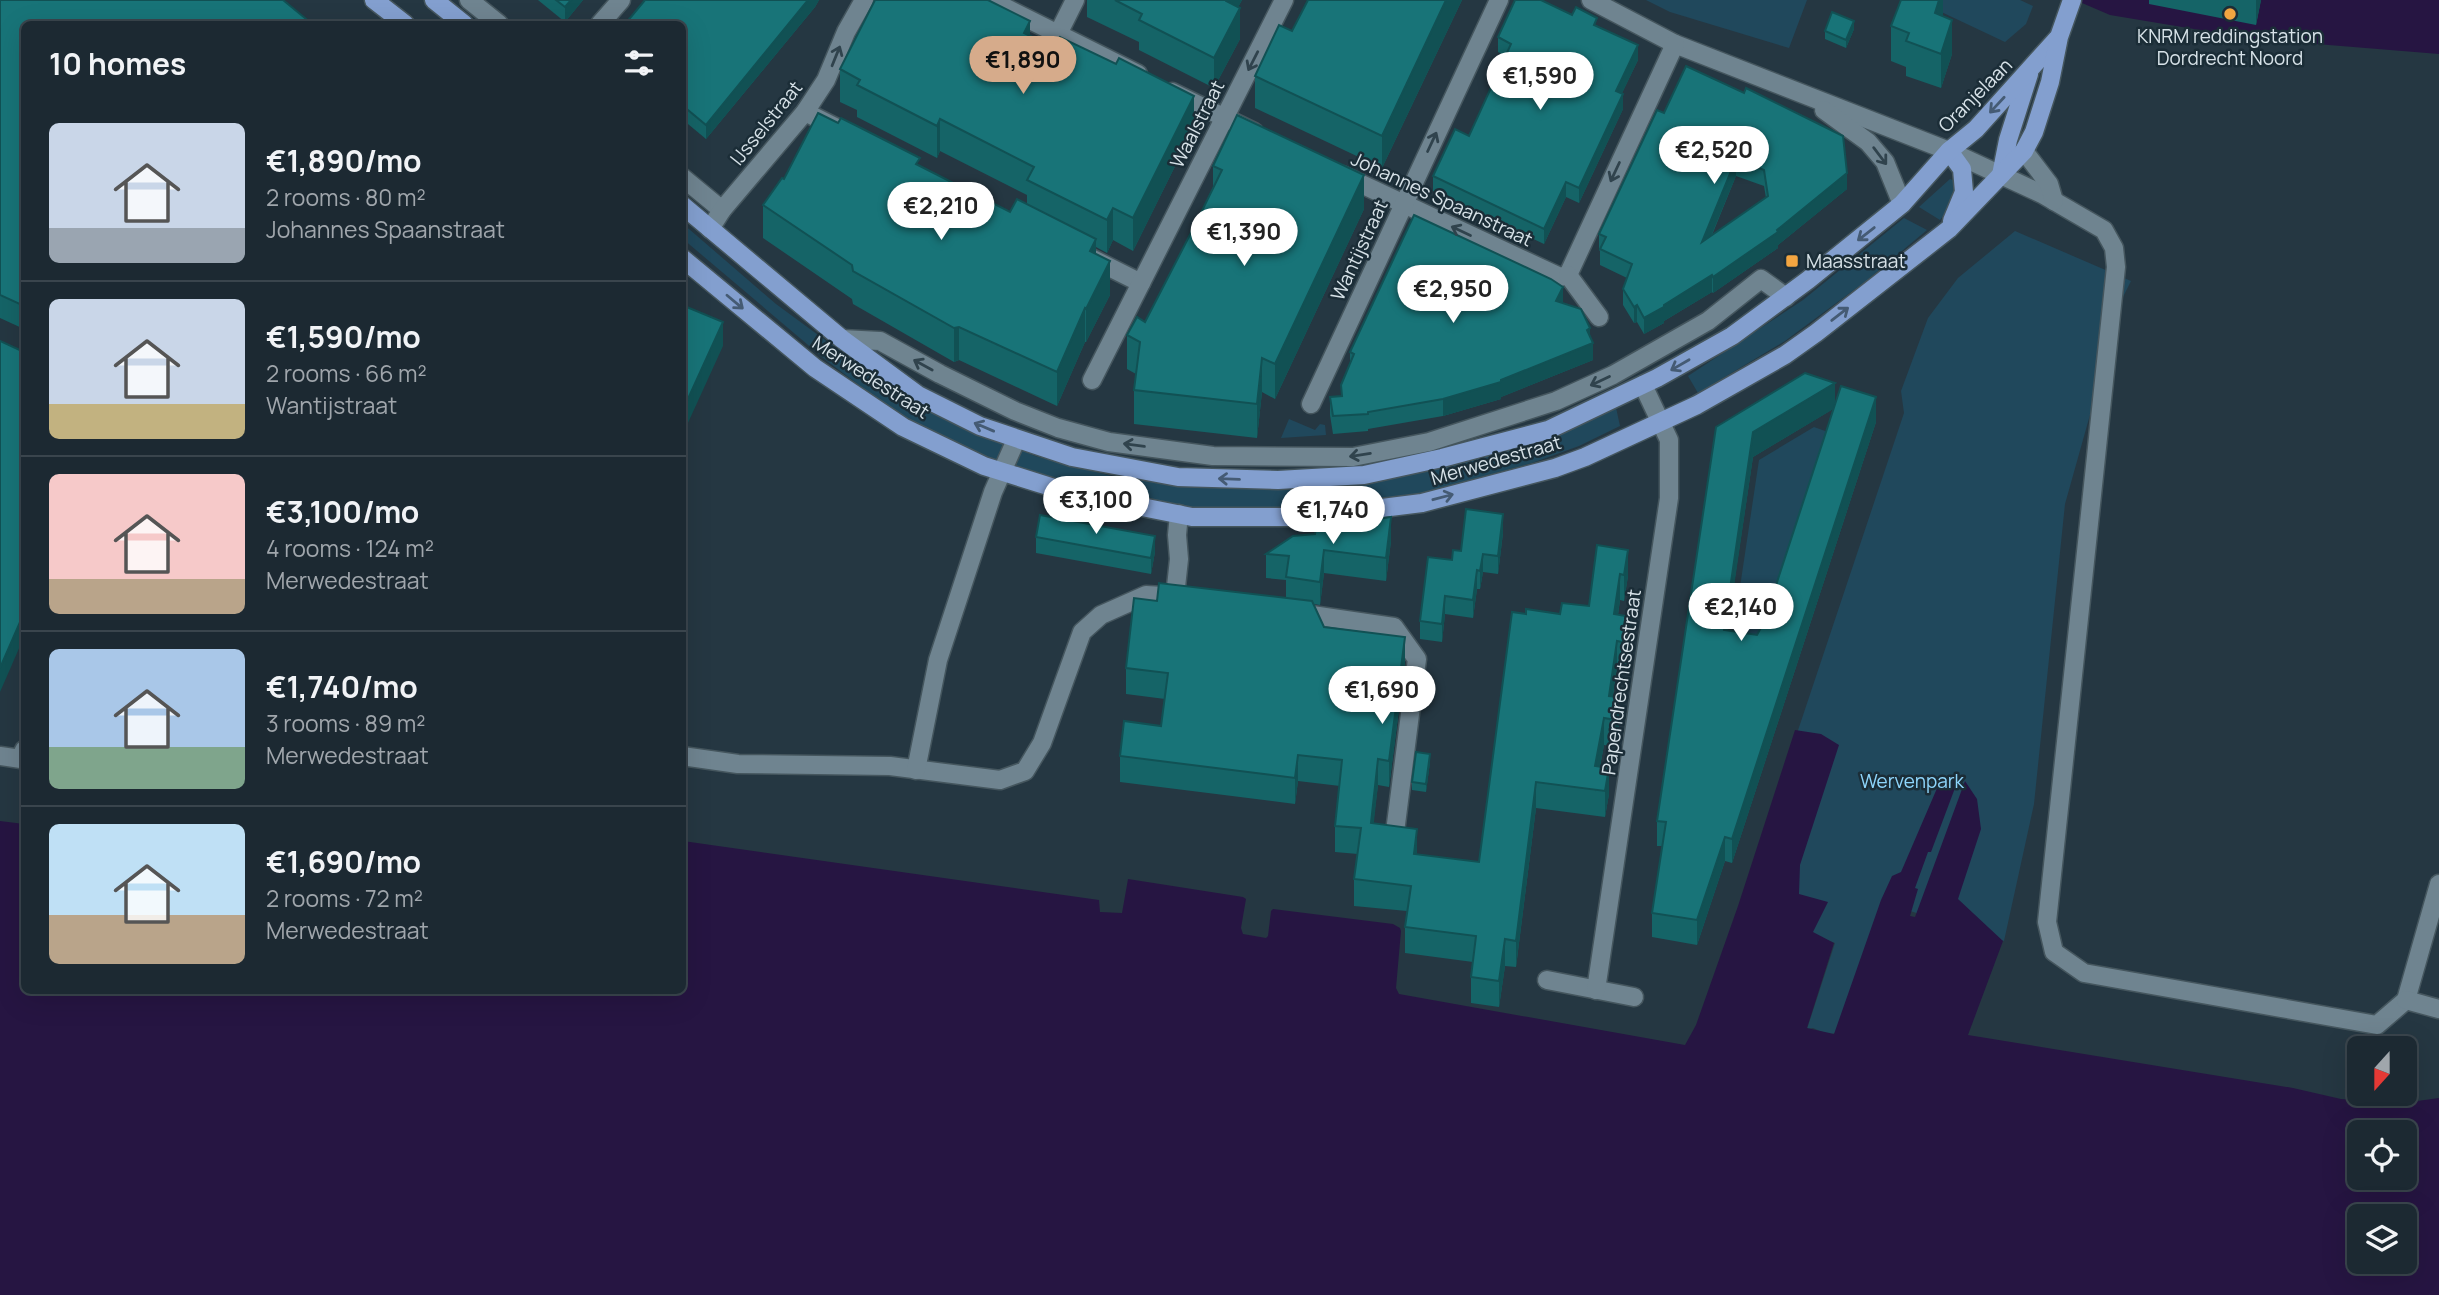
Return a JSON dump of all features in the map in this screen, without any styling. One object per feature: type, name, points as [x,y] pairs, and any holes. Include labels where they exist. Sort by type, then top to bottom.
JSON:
[{"type":"main road","points":[[374,0],[401,21]]},
{"type":"main road","points":[[434,0],[460,21]]},
{"type":"main road","points":[[2001,175],[2024,151],[2034,131],[2050,82],[2059,37],[2072,0]]},
{"type":"main road","name":"Oranjelaan","points":[[1949,151],[1976,129],[2059,37]]},
{"type":"main road","name":"Oranjelaan","points":[[2001,175],[2008,140],[2031,69]]},
{"type":"main road","points":[[1949,151],[1962,170],[1964,192],[1949,229]]},
{"type":"main road","name":"Merwedestraat","points":[[686,208],[842,340],[918,395],[980,426],[1072,457],[1178,477],[1278,480],[1364,475],[1441,458],[1548,430],[1643,385],[1732,336],[1786,297],[1902,204],[1949,151]]},
{"type":"main road","name":"Merwedestraat","points":[[686,261],[815,368],[903,427],[984,466],[1067,492],[1192,517],[1310,517],[1422,503],[1555,468],[1697,405],[1785,355],[1949,229],[2001,175]]},
{"type":"street","points":[[470,0],[495,21]]},
{"type":"street","points":[[603,21],[621,0]]},
{"type":"street","name":"IJsselstraat","points":[[710,229],[722,210],[805,112],[826,80],[846,32],[864,0]]},
{"type":"street","points":[[990,0],[1271,141]]},
{"type":"street","points":[[1058,34],[1075,0]]},
{"type":"street","name":"Waalstraat","points":[[1092,380],[1284,0]]},
{"type":"street","name":"Wantijstraat","points":[[1311,404],[1499,0]]},
{"type":"street","points":[[1591,0],[1675,44],[1949,151],[2001,175],[2104,230],[2115,248],[2116,267],[2047,922],[2054,952],[2084,973],[2377,1025],[2406,1000],[2439,884]]},
{"type":"street","points":[[1599,317],[1567,275],[1675,44]]},
{"type":"street","points":[[1804,96],[1868,142],[1885,162],[1902,204]]},
{"type":"street","points":[[805,112],[855,137]]},
{"type":"street","points":[[2024,151],[2049,184],[2054,201]]},
{"type":"street","name":"Johannes Spaanstraat","points":[[1331,169],[1560,277],[1567,275]]},
{"type":"street","points":[[686,180],[722,210]]},
{"type":"street","points":[[1079,251],[1141,283]]},
{"type":"street","name":"Merwedestraat","points":[[842,340],[880,341],[1015,411],[1058,428],[1109,442],[1213,457],[1353,457],[1429,442],[1556,401],[1613,375],[1708,321],[1761,279],[1786,297]]},
{"type":"street","name":"Papendrechtsestraat","points":[[1596,990],[1669,498],[1669,440],[1643,385]]},
{"type":"street","points":[[916,770],[937,660],[993,492],[1016,440]]},
{"type":"street","points":[[1175,596],[1180,514]]},
{"type":"street","points":[[686,757],[738,764],[890,766],[1000,780],[1025,771],[1042,743],[1082,632],[1101,615],[1146,595],[1202,600]]},
{"type":"street","points":[[1284,612],[1394,627],[1417,659],[1395,832]]},
{"type":"street","points":[[0,756],[21,759]]},
{"type":"street","points":[[1547,980],[1634,997]]},
{"type":"street","points":[[2406,1000],[2439,1009]]},
{"type":"green space","points":[[1646,0],[1807,0],[1789,48],[1670,12]]},
{"type":"green space","points":[[1916,0],[2020,0],[2033,6],[2026,24],[2005,42]]},
{"type":"green space","points":[[1950,179],[1955,181],[1954,197],[1940,220],[1919,207]]},
{"type":"green space","points":[[1904,218],[1927,230],[1866,281],[1785,341],[1698,393],[1688,376],[1803,300]]},
{"type":"green space","points":[[686,226],[776,304],[882,382],[947,419],[1035,456],[1119,478],[1205,487],[1293,489],[1379,481],[1459,462],[1615,403],[1620,426],[1579,446],[1532,463],[1398,500],[1327,508],[1250,510],[1180,507],[1036,478],[959,448],[888,407],[827,361],[686,242]]},
{"type":"green space","name":"Wervenpark","points":[[2015,231],[2131,281],[2123,297],[2065,504],[2034,804],[2004,941],[1882,902],[1835,1033],[1829,1035],[1813,1028],[1807,1029],[1835,943],[1739,907],[1904,413],[1901,391],[1928,318],[1958,278]]},
{"type":"green space","points":[[1289,419],[1315,430],[1320,424],[1325,425],[1326,435],[1281,438]]},
{"type":"green space","points":[[1814,427],[1828,432],[1728,736],[1718,734],[1759,460]]},
{"type":"shaded area","points":[[2075,0],[2439,0],[2439,54],[2254,39],[2110,15]]},
{"type":"shaded area","points":[[1795,730],[1821,734],[1839,745],[1800,865],[1799,894],[1828,902],[1813,932],[1834,943],[1807,1028],[1834,1034],[1892,876],[1901,872],[1938,786],[1946,779],[1958,780],[1915,888],[1918,889],[1910,916],[1915,917],[1965,781],[1977,799],[1981,829],[1958,899],[2003,941],[1968,1035],[2293,1088],[2347,1099],[2347,1106],[2417,1106],[2417,1101],[2439,1098],[2439,1295],[0,1295],[0,821],[21,824],[21,994],[686,994],[686,841],[1099,900],[1100,912],[1122,913],[1128,879],[1243,897],[1246,899],[1241,928],[1243,934],[1266,938],[1273,909],[1393,924],[1401,931],[1396,988],[1399,994],[1685,1045],[1696,1025],[1738,906]]},
{"type":"building","points":[[0,0],[283,0],[309,21],[21,21],[21,305],[0,295]]},
{"type":"building","points":[[556,0],[571,0],[565,7]]},
{"type":"building","points":[[645,0],[808,0],[706,125],[686,108],[686,21],[628,21]]},
{"type":"building","points":[[875,0],[988,0],[1030,21],[1024,33],[1055,48],[1060,37],[1116,64],[1119,58],[1194,96],[1133,218],[1113,208],[1107,220],[1027,180],[1034,167],[940,119],[937,126],[857,85],[860,80],[840,69]]},
{"type":"building","points":[[1115,0],[1226,0],[1240,8],[1214,58],[1139,20],[1142,14]]},
{"type":"building","points":[[1308,0],[1446,0],[1382,136],[1255,76],[1279,25],[1292,31]]},
{"type":"building","points":[[1515,0],[1541,0],[1572,15],[1576,7],[1597,18],[1594,25],[1638,45],[1616,91],[1623,94],[1579,188],[1566,182],[1544,229],[1433,176],[1455,129],[1469,136],[1511,44],[1498,37]]},
{"type":"building","points":[[1901,0],[1939,0],[1935,13],[1952,20],[1941,54],[1906,41],[1909,33],[1891,26]]},
{"type":"building","points":[[1832,12],[1854,21],[1846,40],[1825,31]]},
{"type":"building","points":[[1686,66],[1744,93],[1746,88],[1843,136],[1847,173],[1777,230],[1778,232],[1713,277],[1712,275],[1644,318],[1623,289],[1632,264],[1600,249],[1606,237],[1599,234],[1657,110],[1664,113]],"holes":[[[1736,159],[1764,170],[1768,196],[1702,242]]]},
{"type":"building","points":[[818,113],[838,123],[841,118],[920,158],[916,164],[1010,212],[1017,199],[1096,239],[1090,251],[1110,261],[1085,308],[1057,372],[959,327],[954,328],[853,271],[852,265],[763,205],[782,178],[784,179]]},
{"type":"building","points":[[1237,115],[1364,175],[1275,364],[1262,358],[1257,404],[1134,390],[1140,342],[1127,335],[1137,317],[1145,322],[1196,223],[1222,170],[1213,166]]},
{"type":"building","points":[[1414,215],[1563,287],[1556,301],[1581,309],[1590,328],[1587,330],[1593,343],[1501,382],[1443,399],[1368,414],[1333,416],[1330,397],[1342,396],[1341,385],[1354,354],[1350,352]]},
{"type":"building","points":[[686,307],[723,322],[686,403]]},
{"type":"building","points":[[0,341],[21,351],[21,620],[0,668]]},
{"type":"building","points":[[1805,373],[1835,383],[1753,432],[1724,630],[1757,635],[1764,622],[1841,386],[1876,397],[1732,839],[1725,837],[1697,920],[1652,913],[1666,822],[1657,821],[1716,427]]},
{"type":"building","points":[[1466,509],[1503,514],[1498,556],[1483,554],[1480,571],[1477,570],[1473,600],[1445,596],[1442,624],[1420,621],[1428,557],[1452,560],[1453,550],[1461,551]]},
{"type":"building","points":[[1040,515],[1155,536],[1151,558],[1036,537]]},
{"type":"building","points":[[1391,517],[1386,558],[1324,550],[1320,582],[1286,577],[1289,556],[1266,554],[1293,536],[1315,534],[1316,528]]},
{"type":"building","points":[[1597,545],[1628,550],[1624,575],[1620,574],[1614,614],[1631,617],[1627,643],[1617,641],[1609,696],[1619,697],[1616,720],[1604,718],[1595,766],[1609,768],[1605,791],[1536,782],[1516,941],[1505,939],[1499,981],[1471,977],[1476,936],[1405,927],[1411,886],[1354,879],[1361,828],[1335,826],[1342,760],[1298,755],[1295,778],[1120,756],[1124,721],[1161,726],[1168,673],[1126,668],[1134,598],[1157,601],[1159,583],[1312,601],[1324,627],[1405,637],[1389,761],[1378,759],[1371,823],[1417,829],[1414,854],[1479,862],[1512,612],[1526,614],[1526,609],[1560,614],[1562,603],[1589,606]]},
{"type":"building","points":[[1416,752],[1430,754],[1426,784],[1412,782]]},
{"type":"place","name":"KNRM reddingstation Dordrecht Noord","points":[[2230,14]]},
{"type":"place","name":"Maasstraat","points":[[1792,261]]}]
